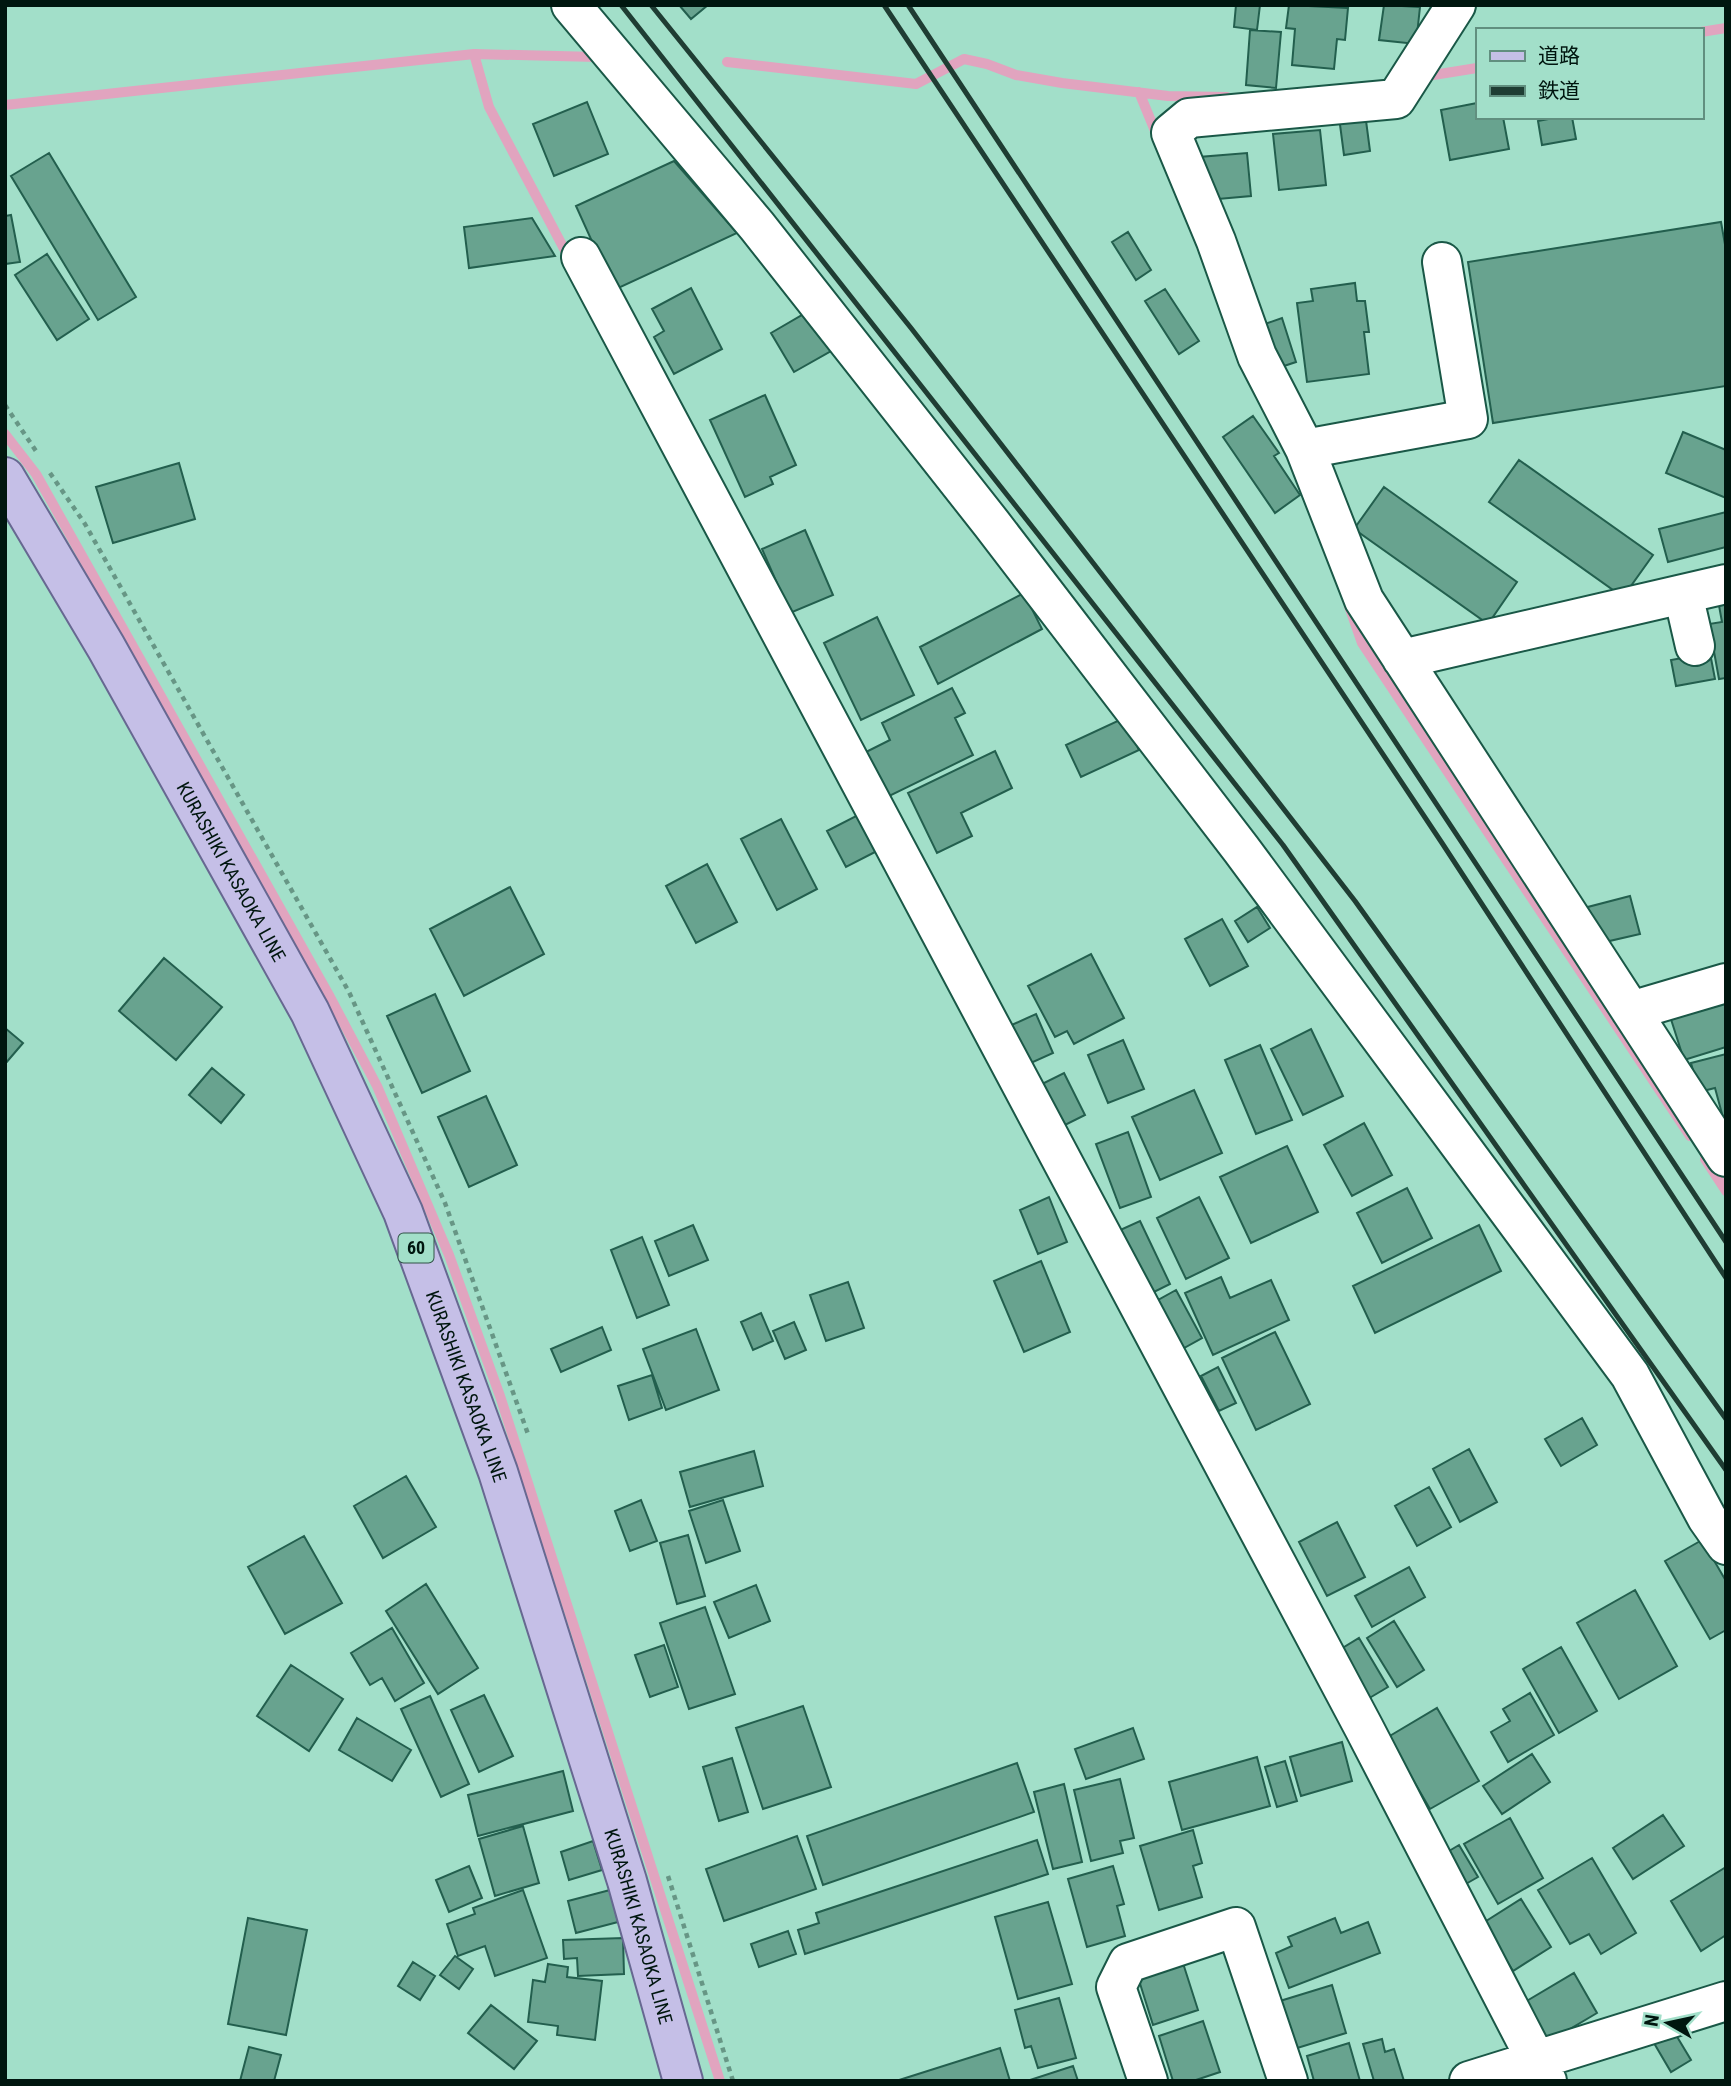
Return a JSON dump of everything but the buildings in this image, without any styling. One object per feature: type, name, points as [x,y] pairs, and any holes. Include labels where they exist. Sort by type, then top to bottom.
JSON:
[{"type":"main road","name":"KURASHIKI KASAOKA LINE","points":[[5,477],[106,647],[310,1012],[403,1212],[498,1472],[627,1881],[683,2081]]},
{"type":"street","points":[[571,5],[757,226],[991,523],[1241,849],[1630,1375],[1707,1518],[1726,1545]]},
{"type":"street","points":[[1456,5],[1395,99],[1189,118],[1171,133],[1216,241],[1257,356],[1305,449],[1364,600],[1631,1012],[1722,1146]]},
{"type":"street","points":[[581,257],[1344,1692],[1530,2067]]},
{"type":"street","points":[[1305,449],[1468,419],[1442,262]]},
{"type":"street","points":[[1402,659],[1726,584]]},
{"type":"street","points":[[1683,594],[1695,646]]},
{"type":"street","points":[[1631,1012],[1726,983]]},
{"type":"street","points":[[1148,2081],[1116,1987],[1128,1963],[1236,1927],[1288,2081]]},
{"type":"street","points":[[1469,2081],[1530,2067],[1726,2001]]},
{"type":"waterway","points":[[1703,32],[1726,28]]},
{"type":"waterway","points":[[474,54],[489,107],[570,260]]},
{"type":"waterway","points":[[5,105],[474,54],[597,57]]},
{"type":"waterway","points":[[727,62],[916,84],[964,59],[1016,75],[1062,83],[1168,96],[1227,97]]},
{"type":"waterway","points":[[1421,77],[1476,68]]},
{"type":"waterway","points":[[1139,92],[1158,138]]},
{"type":"waterway","points":[[5,434],[36,474],[330,997],[377,1086],[449,1255],[500,1396],[720,2081]]},
{"type":"waterway","points":[[1349,606],[1362,643],[1690,1136]]},
{"type":"waterway","points":[[1705,1159],[1726,1191]]},
{"type":"railway","points":[[621,5],[1283,845],[1726,1470]]},
{"type":"railway","points":[[651,5],[911,328],[1355,901],[1726,1419]]},
{"type":"railway","points":[[884,5],[1442,843],[1726,1278]]},
{"type":"railway","points":[[908,5],[1726,1242]]}]
